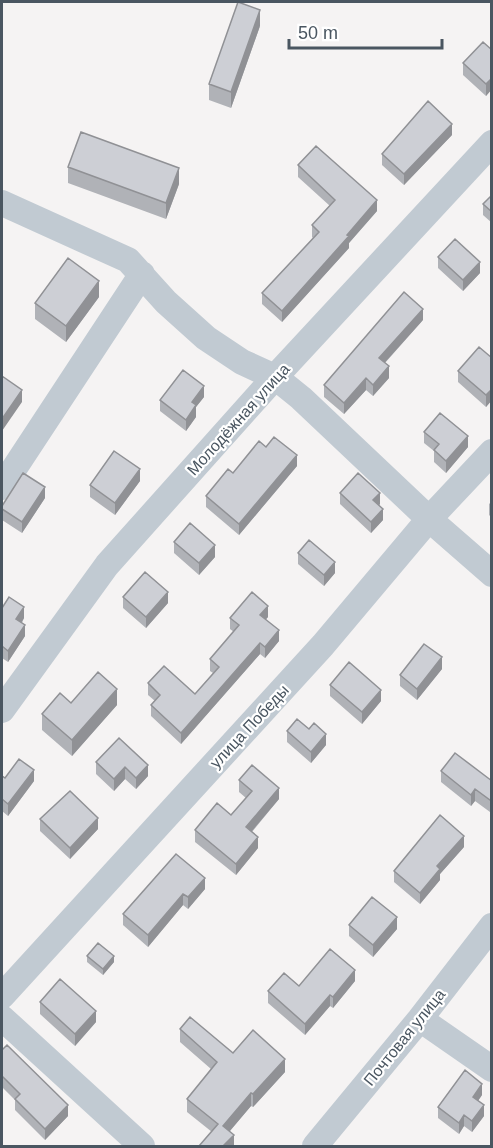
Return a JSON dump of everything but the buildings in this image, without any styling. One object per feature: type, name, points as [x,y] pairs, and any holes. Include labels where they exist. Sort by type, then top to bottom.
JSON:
[{"type":"street","name":"Молодёжная улица","points":[[2,710],[107,564],[275,377],[492,142]]},
{"type":"street","points":[[2,203],[128,260],[166,302],[206,338],[242,362],[275,377],[301,398],[429,519],[492,574]]},
{"type":"street","points":[[2,487],[142,274]]},
{"type":"street","name":"улица Победы","points":[[2,996],[323,645],[429,519],[492,452]]},
{"type":"street","name":"Почтовая улица","points":[[315,1146],[420,1019],[492,926]]},
{"type":"street","points":[[2,1018],[142,1146]]},
{"type":"street","points":[[420,1019],[492,1069]]}]
